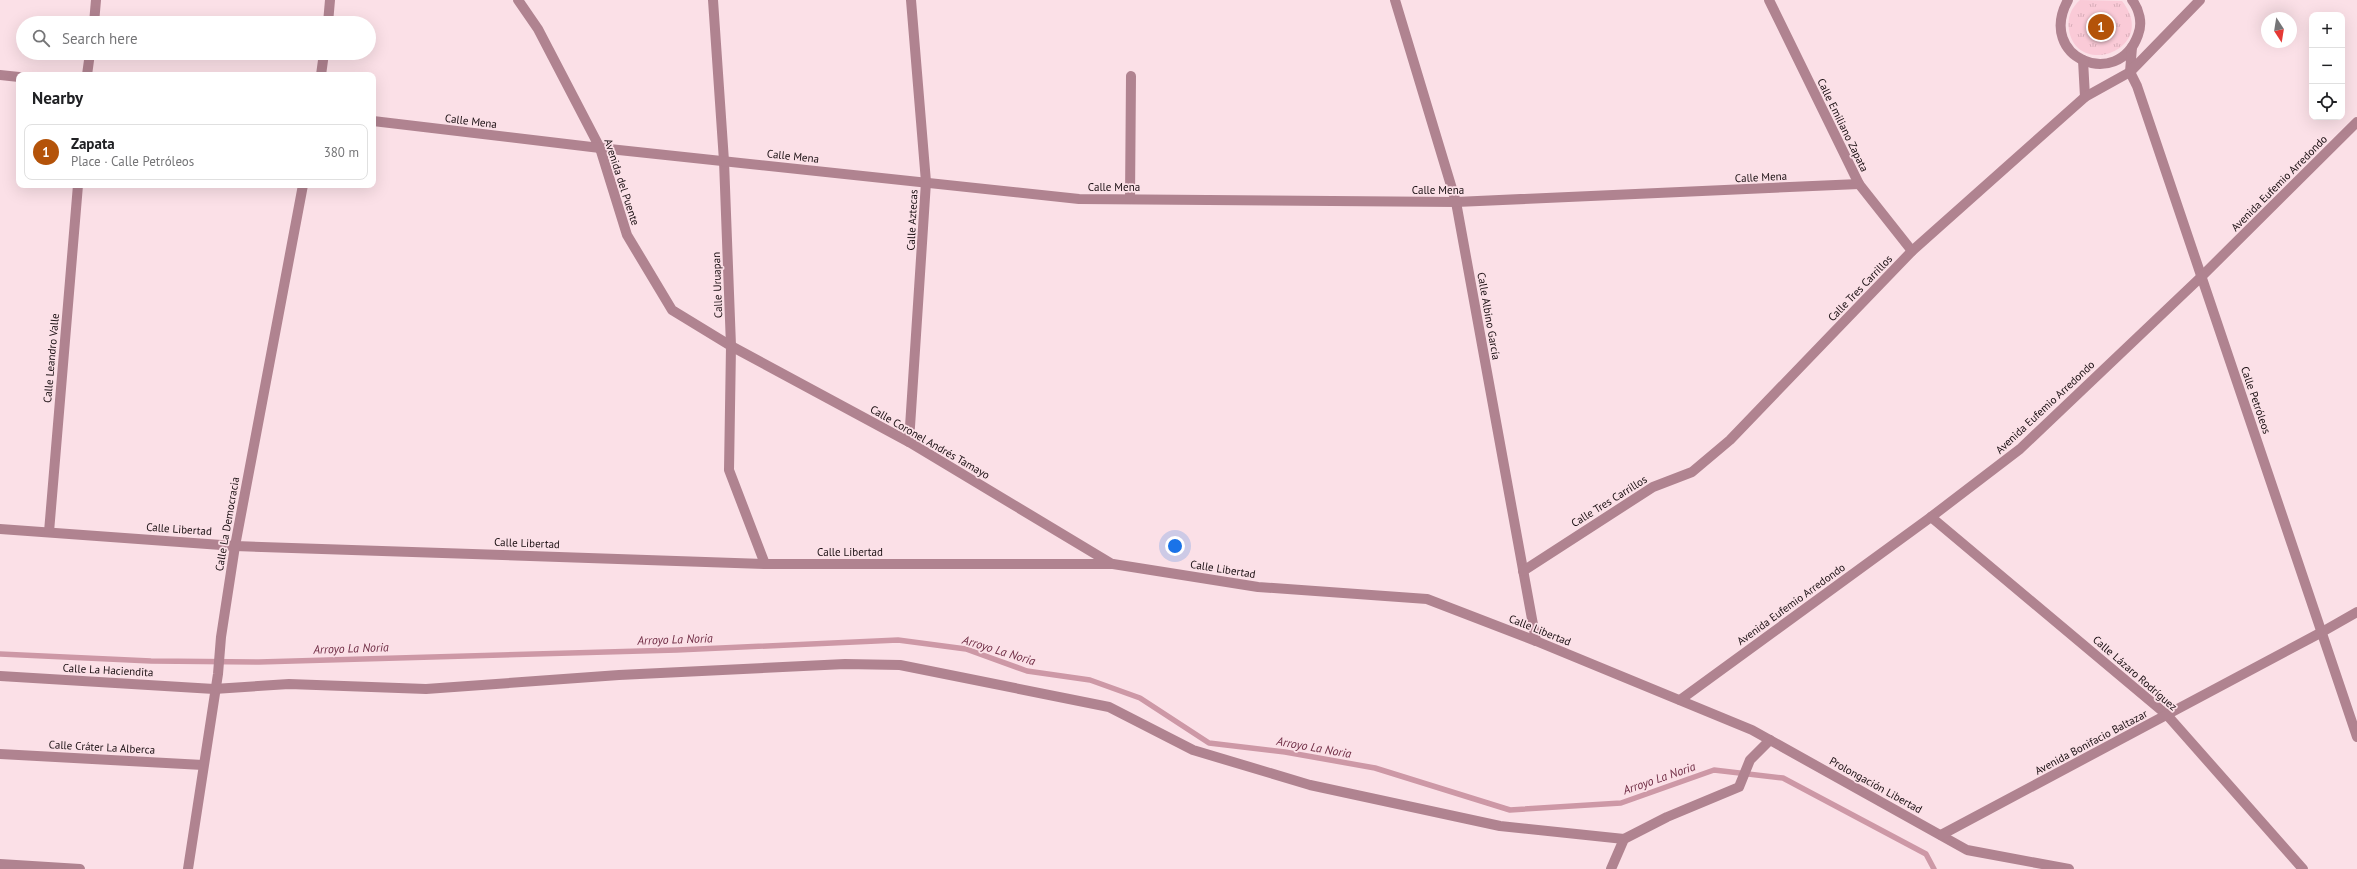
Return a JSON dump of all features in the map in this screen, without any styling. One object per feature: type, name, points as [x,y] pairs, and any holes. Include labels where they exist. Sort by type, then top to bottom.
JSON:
[{"type":"street","points":[[95,16],[96,0]]},
{"type":"street","points":[[329,16],[330,0]]},
{"type":"street","name":"Avenida del Puente","points":[[518,0],[538,29],[600,148],[627,235],[672,310],[731,346]]},
{"type":"street","name":"Calle Uruapan","points":[[713,0],[724,161],[731,346],[729,470],[765,564]]},
{"type":"street","name":"Calle Aztecas","points":[[908,442],[926,182],[911,0]]},
{"type":"street","name":"Calle Albino García","points":[[1395,0],[1456,202],[1536,641]]},
{"type":"street","name":"Calle Emiliano Zapata","points":[[1769,0],[1859,184],[1912,251]]},
{"type":"street","points":[[2068,0],[2062,11],[2059,24],[2062,37],[2068,49],[2083,60],[2117,67],[2130,72]]},
{"type":"street","points":[[2103,64],[2116,61],[2132,48],[2140,31],[2140,18],[2132,0]]},
{"type":"street","name":"Calle Tres Carrillos","points":[[1523,571],[1653,487],[1692,472],[1730,440],[1912,251],[2085,97],[2130,72],[2200,0]]},
{"type":"street","name":"Calle Petróleos","points":[[2132,48],[2130,72],[2137,86],[2357,736]]},
{"type":"street","points":[[87,72],[89,60]]},
{"type":"street","points":[[321,72],[323,60]]},
{"type":"street","points":[[2083,60],[2085,97]]},
{"type":"street","points":[[0,75],[16,77]]},
{"type":"street","points":[[1130,199],[1131,76]]},
{"type":"street","name":"Calle Mena","points":[[376,121],[600,148],[1079,199],[1456,202],[1859,184]]},
{"type":"street","name":"Avenida Eufemio Arredondo","points":[[1680,700],[1931,517],[2020,449],[2201,277],[2357,122]]},
{"type":"street","name":"Calle Leandro Valle","points":[[48,532],[78,188]]},
{"type":"street","name":"Calle La Democracia","points":[[188,869],[214,688],[218,674],[221,637],[235,546],[302,188]]},
{"type":"street","name":"Calle Coronel Andrés Tamayo","points":[[731,346],[908,442],[1113,564]]},
{"type":"street","name":"Calle Lázaro Rodríguez","points":[[1931,517],[2167,715],[2303,869]]},
{"type":"street","name":"Calle Libertad","points":[[0,529],[235,546],[765,564],[1113,564],[1258,587],[1427,599],[1536,641],[1680,700]]},
{"type":"street","name":"Avenida Bonifacio Baltazar","points":[[1941,835],[2357,612]]},
{"type":"street","name":"Calle La Haciendita","points":[[0,676],[214,688],[289,684],[426,689],[627,674],[845,664],[900,665],[1109,707],[1193,750],[1310,785],[1500,826],[1624,839]]},
{"type":"street","name":"Prolongación Libertad","points":[[1680,700],[1752,730],[1967,850],[2069,869]]},
{"type":"street","points":[[1611,869],[1624,839],[1667,817],[1739,787],[1750,760],[1770,740]]},
{"type":"street","name":"Calle Cráter La Alberca","points":[[0,754],[203,765]]},
{"type":"street","points":[[0,864],[80,869]]},
{"type":"green space","points":[[2080,0],[2122,1],[2131,18],[2131,33],[2124,44],[2113,52],[2099,55],[2086,53],[2075,45],[2069,30],[2069,17],[2074,6]]},
{"type":"waterway","name":"Arroyo La Noria","points":[[0,654],[151,661],[259,662],[677,650],[898,640],[966,649],[1027,671],[1090,680],[1140,698],[1209,743],[1285,752],[1375,768],[1510,810],[1621,803],[1714,770],[1783,778],[1926,854],[1934,869]]},
{"type":"place","name":"Zapata","points":[[2101,27]]}]
